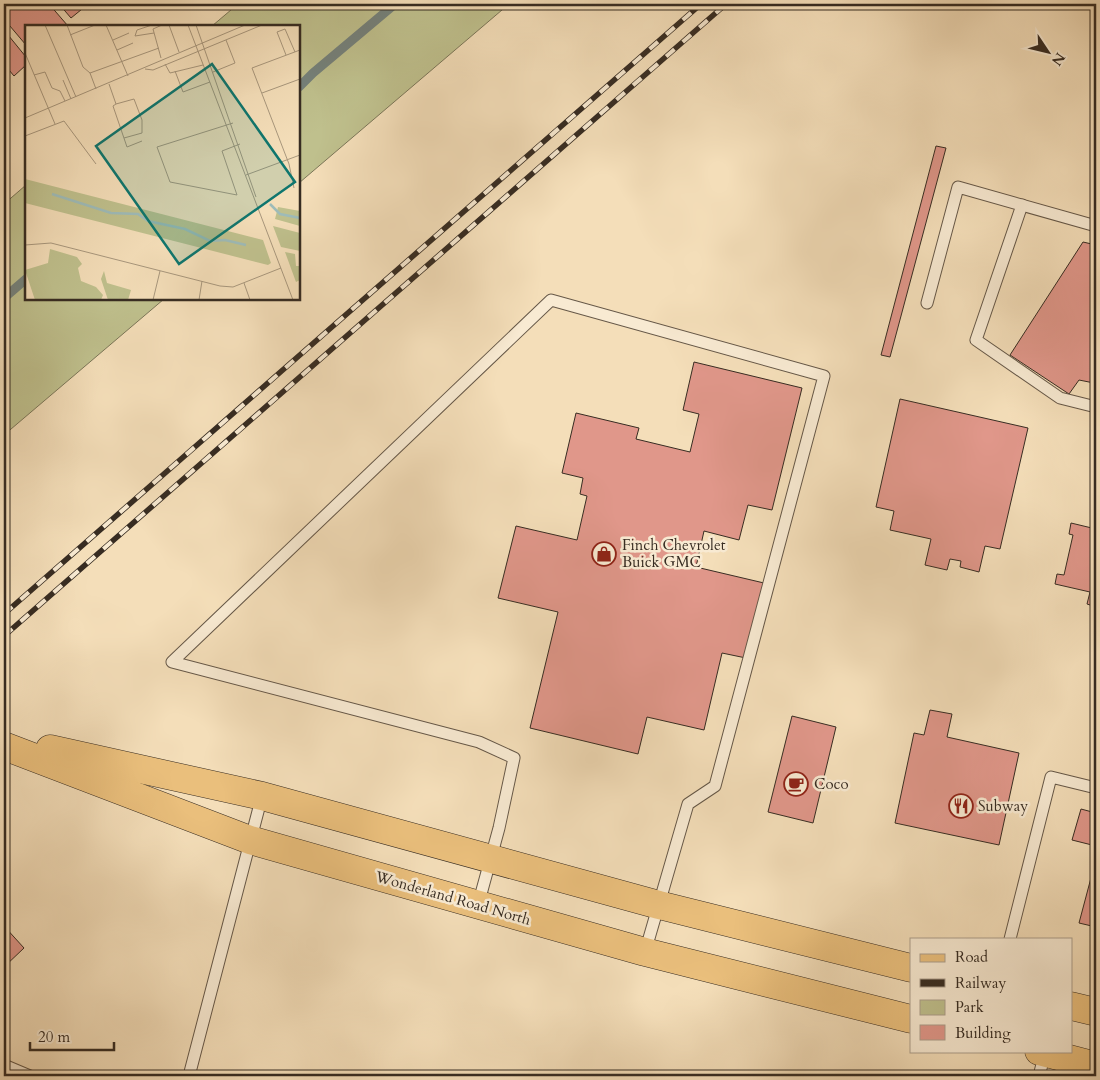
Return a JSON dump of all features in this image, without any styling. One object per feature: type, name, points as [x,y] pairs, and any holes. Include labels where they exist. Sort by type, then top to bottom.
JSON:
[{"type":"main road","points":[[4,739],[262,796],[659,905],[910,968]]},
{"type":"main road","name":"Wonderland Road North","points":[[4,746],[250,840],[645,952],[910,1019]]},
{"type":"main road","points":[[1072,1006],[1096,1012]]},
{"type":"main road","points":[[1041,1060],[1096,1066]]},
{"type":"lane","points":[[927,303],[958,187],[1096,226]]},
{"type":"lane","points":[[1022,205],[976,340],[1060,398],[1096,407]]},
{"type":"lane","points":[[478,905],[492,858],[514,758],[479,742],[172,662],[552,300],[824,376],[715,786],[688,804],[645,952]]},
{"type":"lane","points":[[1010,938],[1051,777],[1096,788]]},
{"type":"lane","points":[[189,1076],[262,796]]},
{"type":"lane","points":[[4,1065],[30,1076]]},
{"type":"green space","points":[[238,4],[509,4],[300,182],[300,25],[213,25]]},
{"type":"green space","points":[[25,186],[25,300],[163,300],[4,435],[4,204]]},
{"type":"building","points":[[4,4],[49,4],[67,25],[25,25],[25,44],[4,19]]},
{"type":"building","points":[[59,4],[96,4],[90,9],[87,5],[71,18]]},
{"type":"building","points":[[4,30],[25,56],[25,66],[14,76],[9,70],[4,75]]},
{"type":"building","points":[[936,146],[946,148],[890,357],[881,355]]},
{"type":"building","points":[[1083,242],[1096,245],[1096,402],[1090,401],[1094,383],[1079,380],[1069,394],[1010,355]]},
{"type":"building","name":"Finch Chevrolet Buick GMC","points":[[694,362],[802,388],[772,510],[748,505],[739,540],[704,531],[696,567],[764,583],[746,658],[722,653],[704,730],[647,717],[638,754],[530,728],[558,612],[498,598],[516,526],[577,540],[587,496],[580,494],[583,478],[562,473],[576,413],[639,428],[636,439],[690,452],[699,414],[683,410]]},
{"type":"building","points":[[900,399],[1028,428],[1000,549],[985,546],[979,572],[960,567],[961,561],[950,559],[947,570],[925,565],[931,539],[890,530],[894,511],[876,507]]},
{"type":"building","points":[[1071,523],[1096,529],[1096,607],[1087,604],[1090,592],[1055,584],[1057,574],[1064,575],[1073,535],[1069,534]]},
{"type":"building","points":[[930,710],[952,714],[947,737],[1019,753],[999,845],[895,823],[914,733],[924,735]]},
{"type":"building","points":[[792,716],[836,727],[813,823],[768,812]]},
{"type":"building","points":[[1081,809],[1096,813],[1096,846],[1072,840]]},
{"type":"building","points":[[1096,859],[1096,927],[1079,923]]},
{"type":"building","points":[[4,926],[24,948],[4,967]]},
{"type":"waterway","points":[[300,86],[395,4]]},
{"type":"waterway","points":[[4,298],[25,280]]},
{"type":"railway","points":[[4,614],[701,4]]},
{"type":"railway","points":[[4,636],[726,4]]},
{"type":"place","name":"Finch Chevrolet Buick GMC","points":[[604,554]]},
{"type":"place","name":"Coco","points":[[796,784]]},
{"type":"place","name":"Subway","points":[[961,806]]}]
